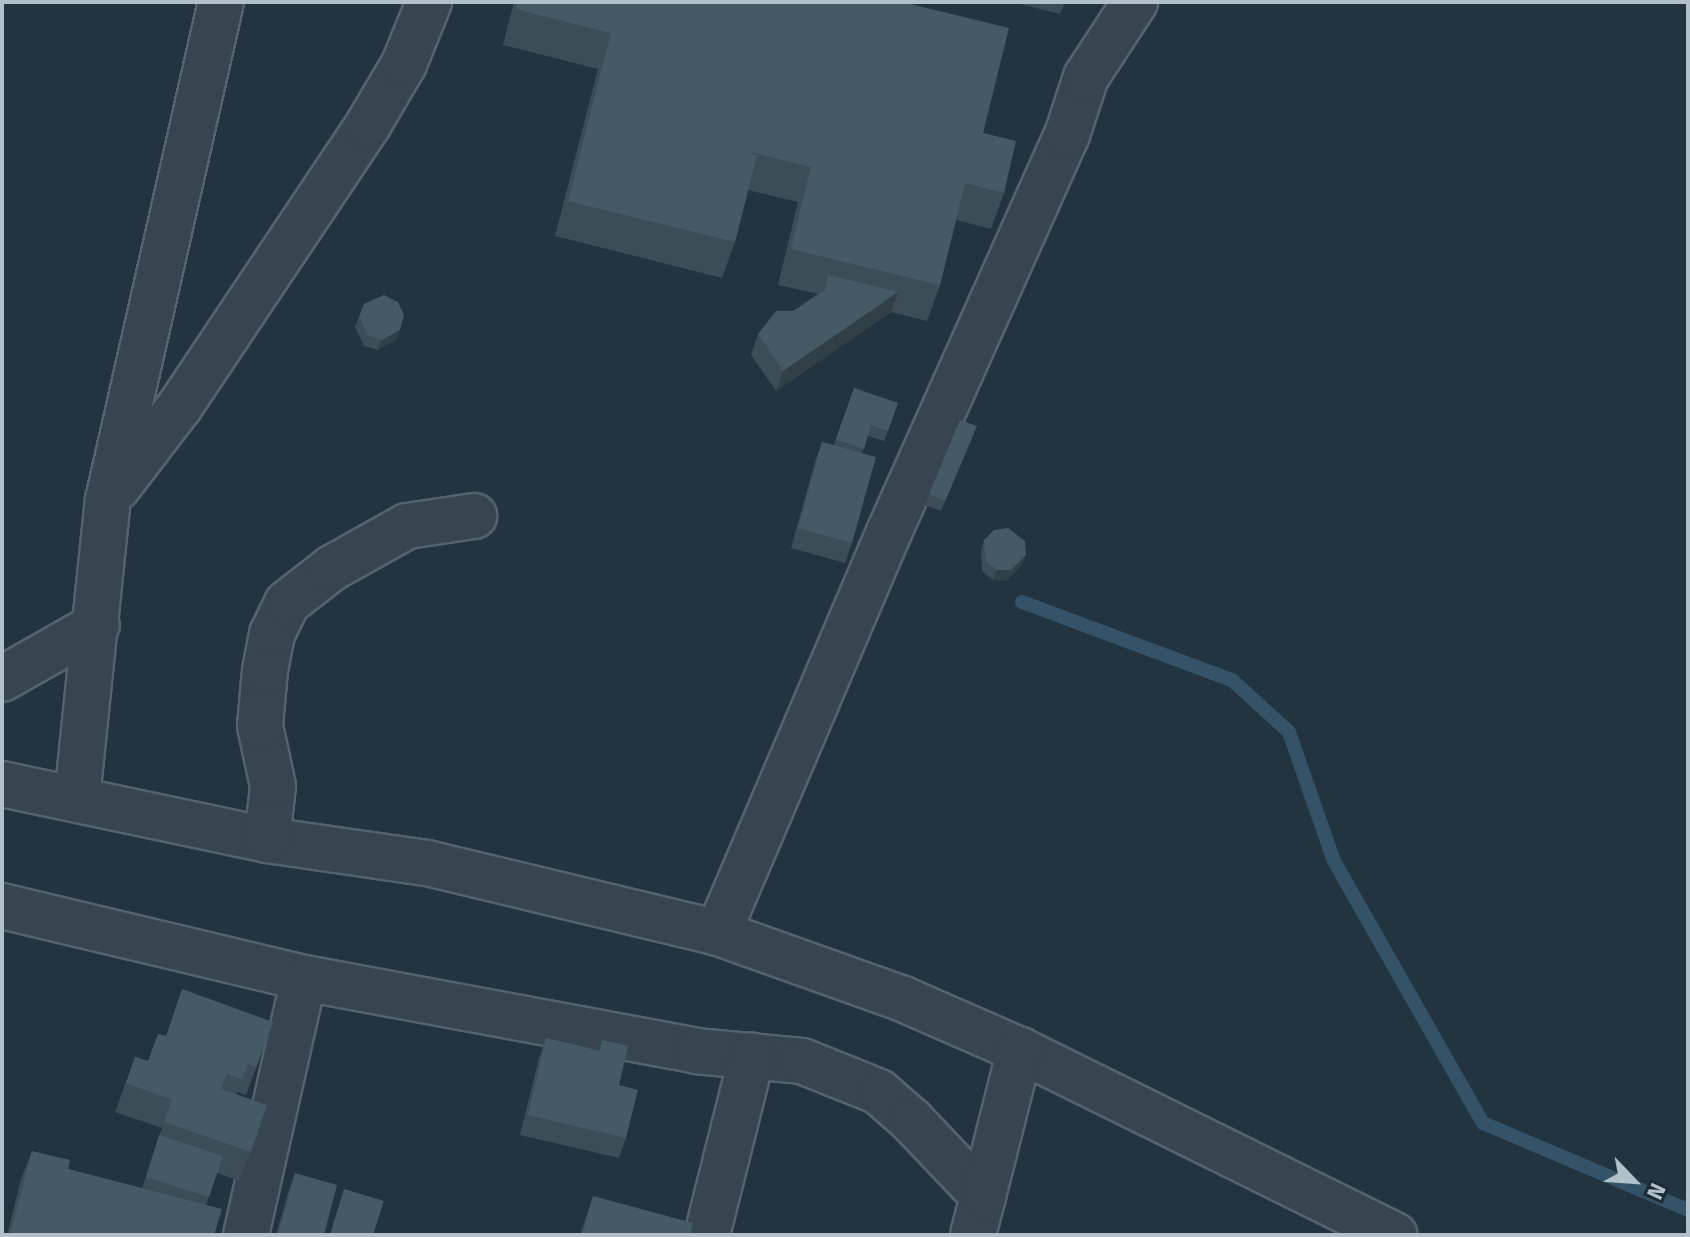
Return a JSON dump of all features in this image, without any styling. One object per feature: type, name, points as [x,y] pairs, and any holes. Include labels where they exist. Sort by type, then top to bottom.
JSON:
[{"type":"street","points":[[77,798],[108,500],[221,2]]},
{"type":"street","points":[[108,500],[180,406],[368,125],[404,64],[429,2]]},
{"type":"street","points":[[718,933],[890,530],[1067,135],[1086,77],[1135,2]]},
{"type":"street","points":[[267,840],[273,786],[260,726],[263,684],[272,634],[287,603],[332,568],[407,526],[474,516]]},
{"type":"street","points":[[2,679],[97,625]]},
{"type":"street","points":[[2,784],[267,840],[427,863],[718,933],[903,999],[1020,1050],[1395,1235]]},
{"type":"street","points":[[2,906],[304,978],[696,1051],[802,1061],[879,1092],[978,1216]]},
{"type":"street","points":[[246,1235],[304,978]]},
{"type":"street","points":[[978,1216],[1020,1050]]},
{"type":"street","points":[[707,1235],[752,1056]]},
{"type":"building","points":[[518,2],[902,2],[1009,28],[983,133],[1016,141],[1004,193],[965,183],[940,285],[791,249],[811,167],[747,151],[757,156],[735,242],[568,201],[611,33],[516,9]]},
{"type":"building","points":[[828,275],[898,292],[783,371],[758,334],[776,311],[794,311],[825,290]]},
{"type":"building","points":[[384,295],[398,302],[404,315],[400,330],[382,340],[368,335],[359,317],[364,304]]},
{"type":"building","points":[[854,388],[898,403],[888,431],[871,425],[864,449],[836,439]]},
{"type":"building","points":[[960,420],[977,426],[945,501],[929,494]]},
{"type":"building","points":[[822,442],[876,457],[852,543],[798,528]]},
{"type":"building","points":[[1008,528],[1025,541],[1026,555],[1011,570],[997,570],[986,561],[984,540],[994,530]]},
{"type":"building","points":[[182,989],[273,1022],[256,1067],[248,1064],[242,1079],[227,1074],[221,1089],[267,1105],[251,1152],[164,1122],[172,1100],[126,1083],[135,1057],[148,1061],[158,1034],[166,1036]]},
{"type":"building","points":[[546,1038],[600,1051],[602,1040],[628,1046],[619,1085],[638,1090],[626,1138],[528,1115]]},
{"type":"building","points":[[159,1135],[223,1156],[209,1197],[146,1177]]},
{"type":"building","points":[[32,1151],[70,1160],[68,1169],[222,1209],[214,1235],[10,1235]]},
{"type":"building","points":[[295,1173],[337,1185],[324,1235],[278,1235]]},
{"type":"building","points":[[344,1189],[384,1201],[373,1235],[330,1235]]},
{"type":"building","points":[[593,1196],[693,1223],[690,1235],[582,1235]]},
{"type":"waterway","points":[[1022,602],[1232,680],[1289,732],[1334,861],[1483,1123],[1688,1210]]}]
